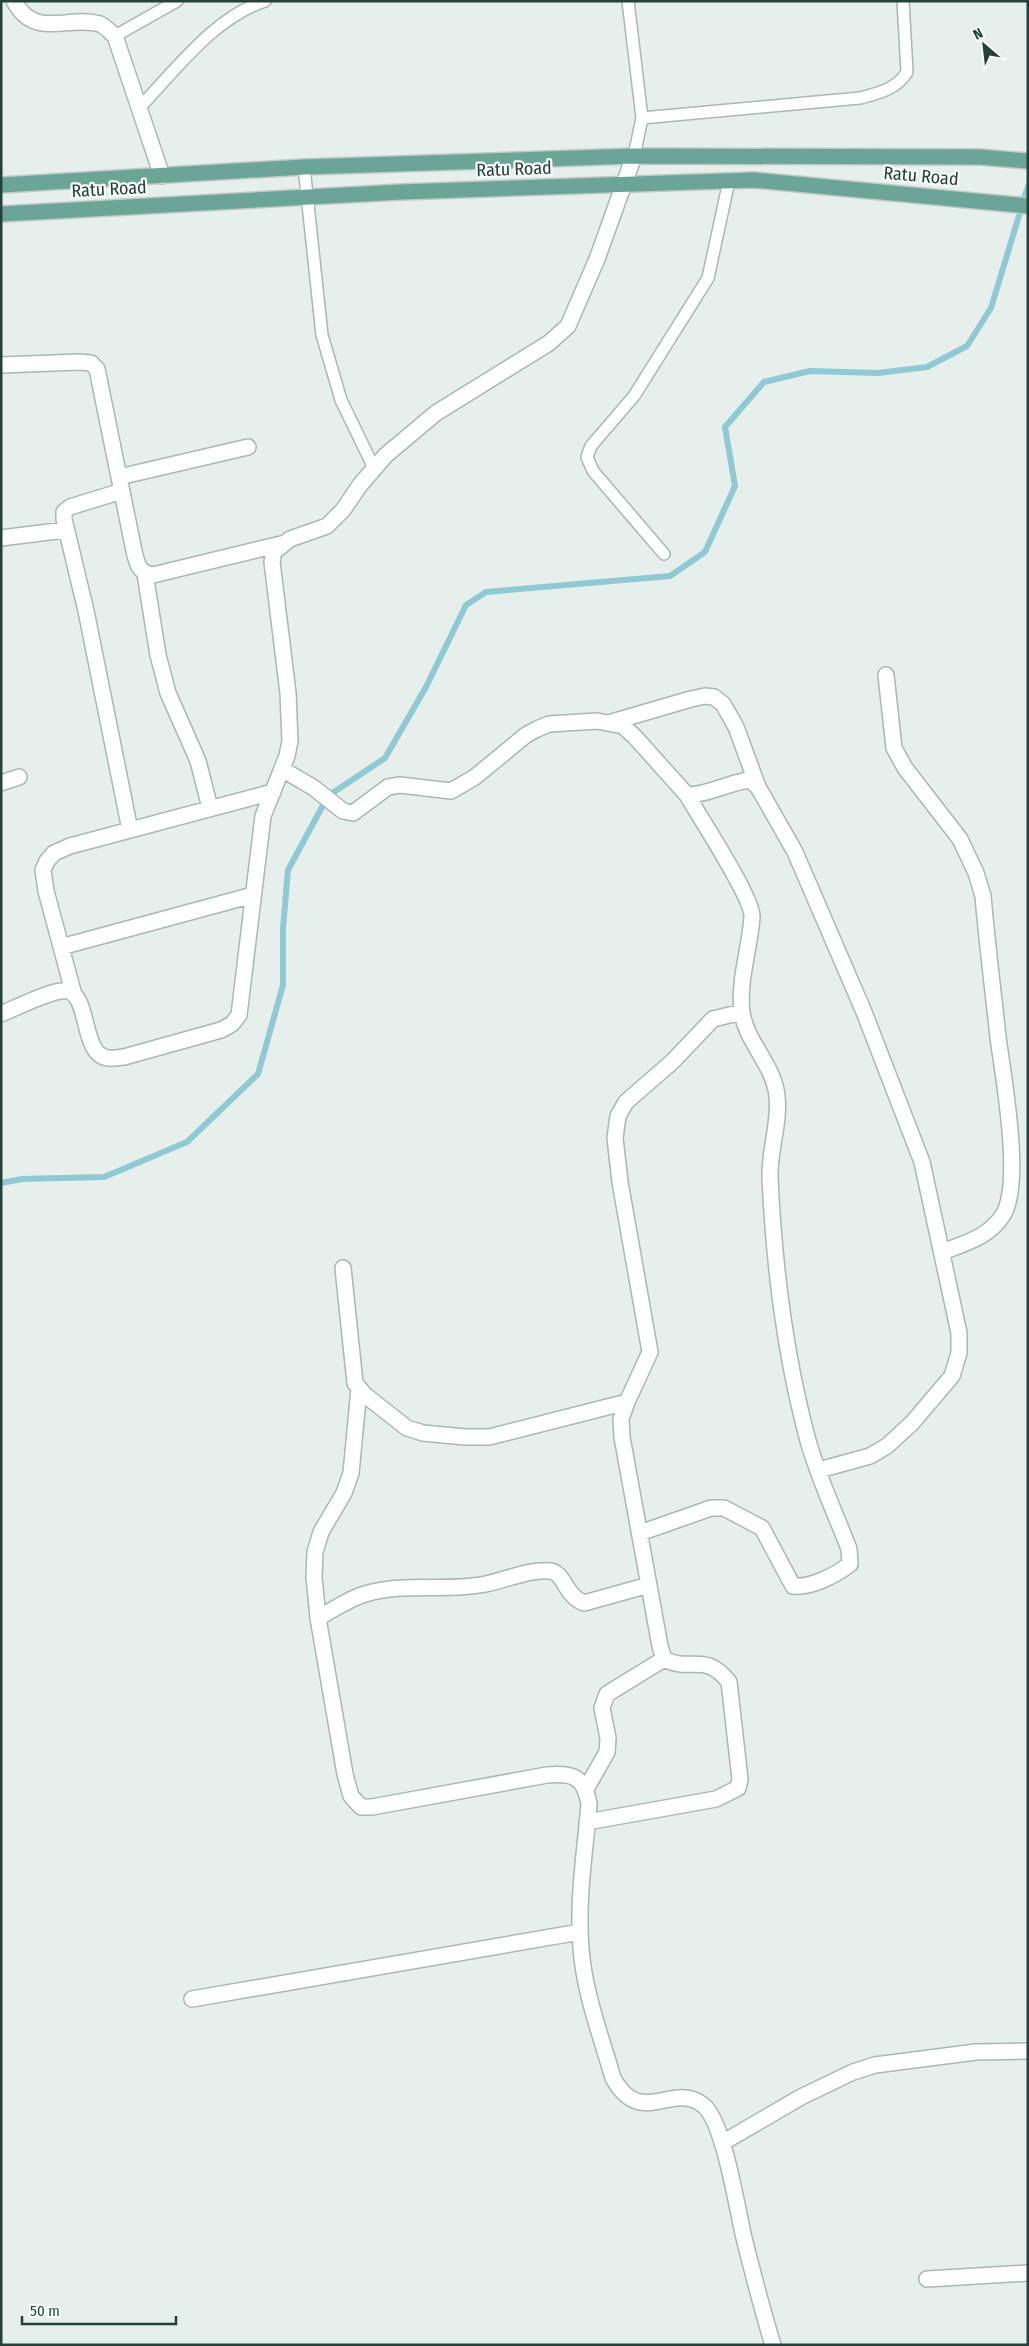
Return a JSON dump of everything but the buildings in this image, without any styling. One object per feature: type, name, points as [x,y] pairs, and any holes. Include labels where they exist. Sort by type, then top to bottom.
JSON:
[{"type":"main road","name":"Ratu Road","points":[[1,185],[304,167],[634,156],[980,157],[1028,161]]},
{"type":"main road","name":"Ratu Road","points":[[1,214],[308,197],[754,180],[981,200],[1028,206]]},
{"type":"street","points":[[14,1],[19,11],[32,22],[51,24],[85,22],[102,25],[115,36],[162,176]]},
{"type":"street","points":[[145,574],[153,575],[281,544],[327,526],[344,510],[360,485],[386,455],[436,413],[549,343],[568,326],[597,259],[634,156]]},
{"type":"street","points":[[1,364],[91,363],[97,369],[134,551],[138,567],[145,574],[158,655],[168,693],[198,762],[210,808]]},
{"type":"street","points":[[130,830],[86,612],[65,530],[64,512],[70,507],[121,484],[248,447]]},
{"type":"street","points":[[1,538],[65,530]]},
{"type":"street","points":[[273,792],[70,846],[54,853],[47,861],[43,870],[46,891],[74,995],[94,1048],[100,1055],[108,1058],[141,1052],[221,1030],[232,1024],[239,1014],[263,816],[273,792],[282,769],[290,741],[288,693],[272,562],[274,552],[281,544]]},
{"type":"street","points":[[886,675],[894,748],[910,775],[960,840],[976,873],[983,896],[1011,1146],[1010,1190],[1004,1213],[993,1228],[977,1239],[942,1252]]},
{"type":"street","points":[[612,722],[706,696],[714,697],[723,704],[736,727],[758,787],[794,852],[867,1021],[922,1162],[959,1333],[959,1353],[952,1376],[912,1423],[887,1446],[870,1456],[819,1470]]},
{"type":"street","points":[[282,769],[314,788],[330,803],[343,811],[353,813],[388,787],[400,785],[451,791],[475,777],[526,735],[549,724],[612,722],[622,726],[635,736],[687,794],[748,901],[752,915],[742,997],[742,1012],[746,1026],[772,1076],[777,1094],[778,1116],[770,1158],[770,1177],[780,1294],[807,1439],[849,1549],[850,1564],[840,1572],[802,1587],[793,1586],[762,1528],[724,1508],[711,1508],[640,1533]]},
{"type":"street","points":[[1,783],[19,777]]},
{"type":"street","points":[[687,794],[696,795],[739,781],[750,780],[758,787]]},
{"type":"street","points":[[61,947],[253,895]]},
{"type":"street","points":[[1,1014],[57,992],[68,991],[74,995]]},
{"type":"street","points":[[587,1822],[716,1799],[738,1788],[740,1778],[729,1682],[720,1671],[712,1666],[700,1662],[674,1664],[664,1659],[660,1646],[622,1437],[622,1419],[627,1402],[650,1352],[620,1182],[615,1138],[618,1116],[626,1102],[672,1062],[713,1019],[742,1012]]},
{"type":"street","points":[[343,1268],[353,1376],[359,1389],[399,1424],[407,1428],[423,1433],[464,1437],[489,1437],[627,1402]]},
{"type":"street","points":[[359,1389],[351,1473],[344,1493],[321,1532],[315,1552],[314,1577],[318,1618],[345,1774],[351,1796],[361,1807],[372,1807],[547,1775],[567,1774],[580,1780],[586,1789],[589,1804],[580,1910],[580,1932],[585,1977],[613,2078],[619,2090],[628,2098],[640,2103],[692,2099],[703,2104],[712,2115],[722,2143],[758,2295],[773,2345]]},
{"type":"street","points":[[318,1618],[364,1594],[384,1590],[467,1587],[537,1572],[551,1571],[560,1575],[574,1599],[584,1603],[649,1585]]},
{"type":"street","points":[[586,1789],[607,1752],[608,1738],[602,1708],[607,1694],[664,1659]]},
{"type":"street","points":[[192,1999],[580,1932]]},
{"type":"street","points":[[722,2143],[801,2097],[853,2072],[876,2066],[976,2052],[1028,2051]]},
{"type":"street","points":[[927,2279],[1028,2273]]},
{"type":"lane","points":[[115,36],[177,1]]},
{"type":"lane","points":[[138,108],[217,27],[234,14],[265,1]]},
{"type":"lane","points":[[628,1],[642,118],[634,156]]},
{"type":"lane","points":[[642,118],[860,98],[885,91],[902,81],[907,72],[903,1]]},
{"type":"lane","points":[[304,167],[322,335],[340,400],[374,468]]},
{"type":"lane","points":[[664,554],[593,471],[586,457],[591,446],[634,396],[708,278],[729,181]]},
{"type":"waterway","points":[[1,1183],[22,1179],[104,1177],[187,1142],[258,1074],[283,985],[283,928],[288,870],[328,796],[385,758],[426,687],[466,605],[486,592],[670,576],[705,552],[735,486],[725,427],[764,382],[810,371],[878,373],[927,367],[967,346],[991,308],[1028,186]]}]
